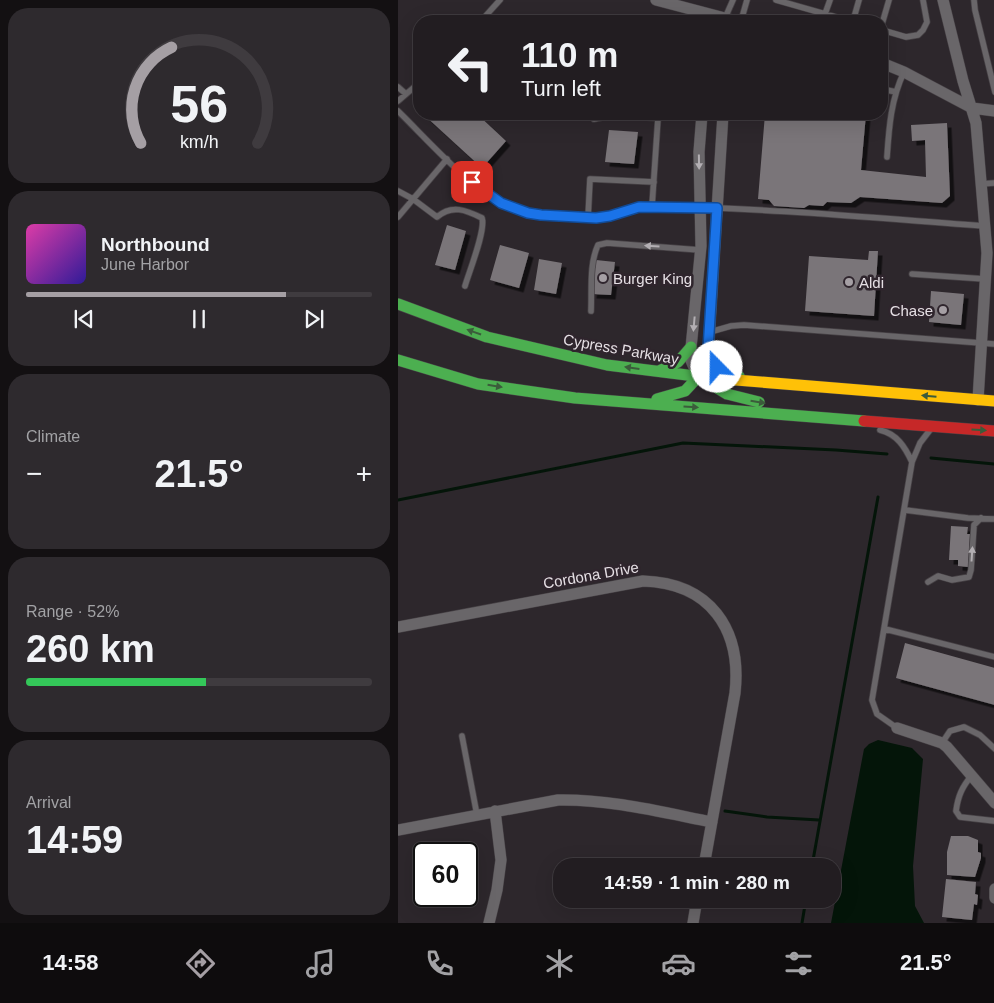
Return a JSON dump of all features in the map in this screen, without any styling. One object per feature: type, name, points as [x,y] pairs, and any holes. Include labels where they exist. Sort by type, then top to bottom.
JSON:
[{"type":"main road","name":"Cypress Parkway","points":[[398,304],[487,337],[607,365],[698,377],[994,401]]},
{"type":"main road","points":[[657,372],[676,365],[692,347]]},
{"type":"main road","points":[[708,349],[710,358],[717,367],[754,381]]},
{"type":"main road","points":[[398,360],[478,384],[575,398],[994,431]]},
{"type":"main road","points":[[642,403],[681,393],[691,387],[698,377],[724,394],[742,400],[781,406],[794,415]]},
{"type":"street","points":[[656,0],[710,15]]},
{"type":"street","points":[[943,0],[963,81],[976,123],[988,283],[978,400]]},
{"type":"street","points":[[888,66],[904,72],[972,108],[994,110]]},
{"type":"street","points":[[698,377],[690,358],[700,250],[699,152],[702,120]]},
{"type":"street","points":[[698,377],[707,358],[710,332],[723,120]]},
{"type":"street","name":"Cordona Drive","points":[[398,627],[627,582],[664,582],[689,591],[710,606],[728,631],[733,643],[736,665],[735,693],[705,858]]},
{"type":"street","points":[[897,728],[942,743],[972,775],[994,803]]},
{"type":"street","points":[[398,830],[558,800],[579,799],[712,822]]},
{"type":"street","points":[[489,923],[497,890],[501,860],[494,811]]},
{"type":"street","points":[[994,889],[994,898]]},
{"type":"street","points":[[693,923],[696,908]]},
{"type":"lane","points":[[486,15],[500,0]]},
{"type":"lane","points":[[732,15],[733,0]]},
{"type":"lane","points":[[736,15],[747,0]]},
{"type":"lane","points":[[776,0],[799,3],[829,15]]},
{"type":"lane","points":[[825,14],[830,0]]},
{"type":"lane","points":[[853,15],[859,0]]},
{"type":"lane","points":[[885,15],[889,0]]},
{"type":"lane","points":[[888,32],[906,37],[918,36],[927,22],[923,0]]},
{"type":"lane","points":[[974,0],[994,92]]},
{"type":"lane","points":[[887,157],[889,119],[896,92],[904,72]]},
{"type":"lane","points":[[398,87],[406,94]]},
{"type":"lane","points":[[398,101],[413,88]]},
{"type":"lane","points":[[888,90],[896,92]]},
{"type":"lane","points":[[398,111],[447,159],[490,196],[514,209],[541,215],[588,218],[610,216],[639,207],[652,206],[717,208],[984,226]]},
{"type":"lane","points":[[652,206],[658,120]]},
{"type":"lane","points":[[398,217],[447,159]]},
{"type":"lane","points":[[588,218],[590,178],[654,182]]},
{"type":"lane","points":[[981,184],[994,183]]},
{"type":"lane","points":[[398,191],[413,199],[437,217],[450,209],[473,213],[482,218],[483,222],[465,286]]},
{"type":"lane","points":[[591,311],[592,269],[594,253],[598,245],[607,243],[700,250]]},
{"type":"lane","points":[[912,274],[988,283]]},
{"type":"lane","points":[[710,332],[731,326],[744,325],[994,344]]},
{"type":"lane","points":[[759,412],[795,422],[871,427],[888,432],[900,440],[912,462]]},
{"type":"lane","points":[[897,728],[877,714],[872,700],[912,462],[923,438],[931,430],[939,426]]},
{"type":"lane","points":[[905,510],[994,519]]},
{"type":"lane","points":[[928,582],[938,576],[952,580],[969,577],[972,570],[974,525],[981,518]]},
{"type":"lane","points":[[885,629],[994,657]]},
{"type":"lane","points":[[942,743],[950,731],[964,727],[980,735],[994,749]]},
{"type":"lane","points":[[462,736],[477,815]]},
{"type":"lane","points":[[972,775],[958,796],[956,811],[960,817],[994,821]]},
{"type":"shaded area","points":[[878,740],[912,748],[923,759],[913,866],[915,906],[924,923],[831,923],[834,908],[841,908],[841,870],[864,749],[869,744]]},
{"type":"building","points":[[430,120],[483,120],[506,141],[482,168]]},
{"type":"building","points":[[765,120],[865,120],[861,170],[926,177],[925,140],[912,141],[911,125],[947,123],[950,196],[942,203],[860,197],[851,203],[827,202],[823,206],[809,205],[804,208],[774,206],[769,200],[758,199]]},
{"type":"building","points":[[609,130],[638,132],[634,164],[605,162]]},
{"type":"building","points":[[447,225],[466,231],[455,270],[435,265]]},
{"type":"building","points":[[500,245],[529,253],[519,288],[490,280]]},
{"type":"building","points":[[869,251],[878,251],[874,316],[805,311],[809,256],[868,260]]},
{"type":"building","points":[[539,259],[562,263],[556,294],[534,290]]},
{"type":"building","name":"Burger King","points":[[596,260],[615,262],[611,295],[592,294]]},
{"type":"building","points":[[931,291],[964,294],[961,325],[929,322]]},
{"type":"building","points":[[951,526],[968,527],[967,534],[970,534],[968,567],[958,566],[958,560],[949,560]]},
{"type":"building","points":[[905,643],[995,668],[995,705],[896,678]]},
{"type":"building","points":[[951,836],[968,836],[978,840],[978,852],[981,853],[981,858],[975,877],[947,875],[947,852]]},
{"type":"building","points":[[946,879],[976,882],[975,894],[978,895],[977,905],[974,904],[972,920],[942,917]]},
{"type":"waterway","points":[[398,500],[683,443],[887,454]]},
{"type":"waterway","points":[[931,458],[995,464]]},
{"type":"waterway","points":[[813,858],[878,497]]},
{"type":"waterway","points":[[725,811],[767,817],[819,820]]},
{"type":"waterway","points":[[802,923],[804,908]]},
{"type":"traffic: fast","points":[[398,304],[487,337],[607,365],[711,378]]},
{"type":"traffic: fast","points":[[659,371],[678,362],[691,347]]},
{"type":"traffic: fast","points":[[708,349],[716,363],[739,376]]},
{"type":"traffic: fast","points":[[398,360],[478,384],[575,398],[864,421]]},
{"type":"traffic: fast","points":[[657,399],[685,391],[698,377]]},
{"type":"traffic: fast","points":[[699,377],[727,394],[759,402]]},
{"type":"traffic: slow","points":[[711,378],[995,401]]},
{"type":"traffic: jam","points":[[864,421],[995,431]]},
{"type":"place","name":"Burger King","points":[[603,278]]},
{"type":"place","name":"Aldi","points":[[849,282]]},
{"type":"place","name":"Chase","points":[[943,310]]},
{"type":"route","points":[[472,182],[501,203],[514,209],[541,215],[596,218],[610,216],[639,207],[717,208],[708,349],[710,358],[717,367]]}]
